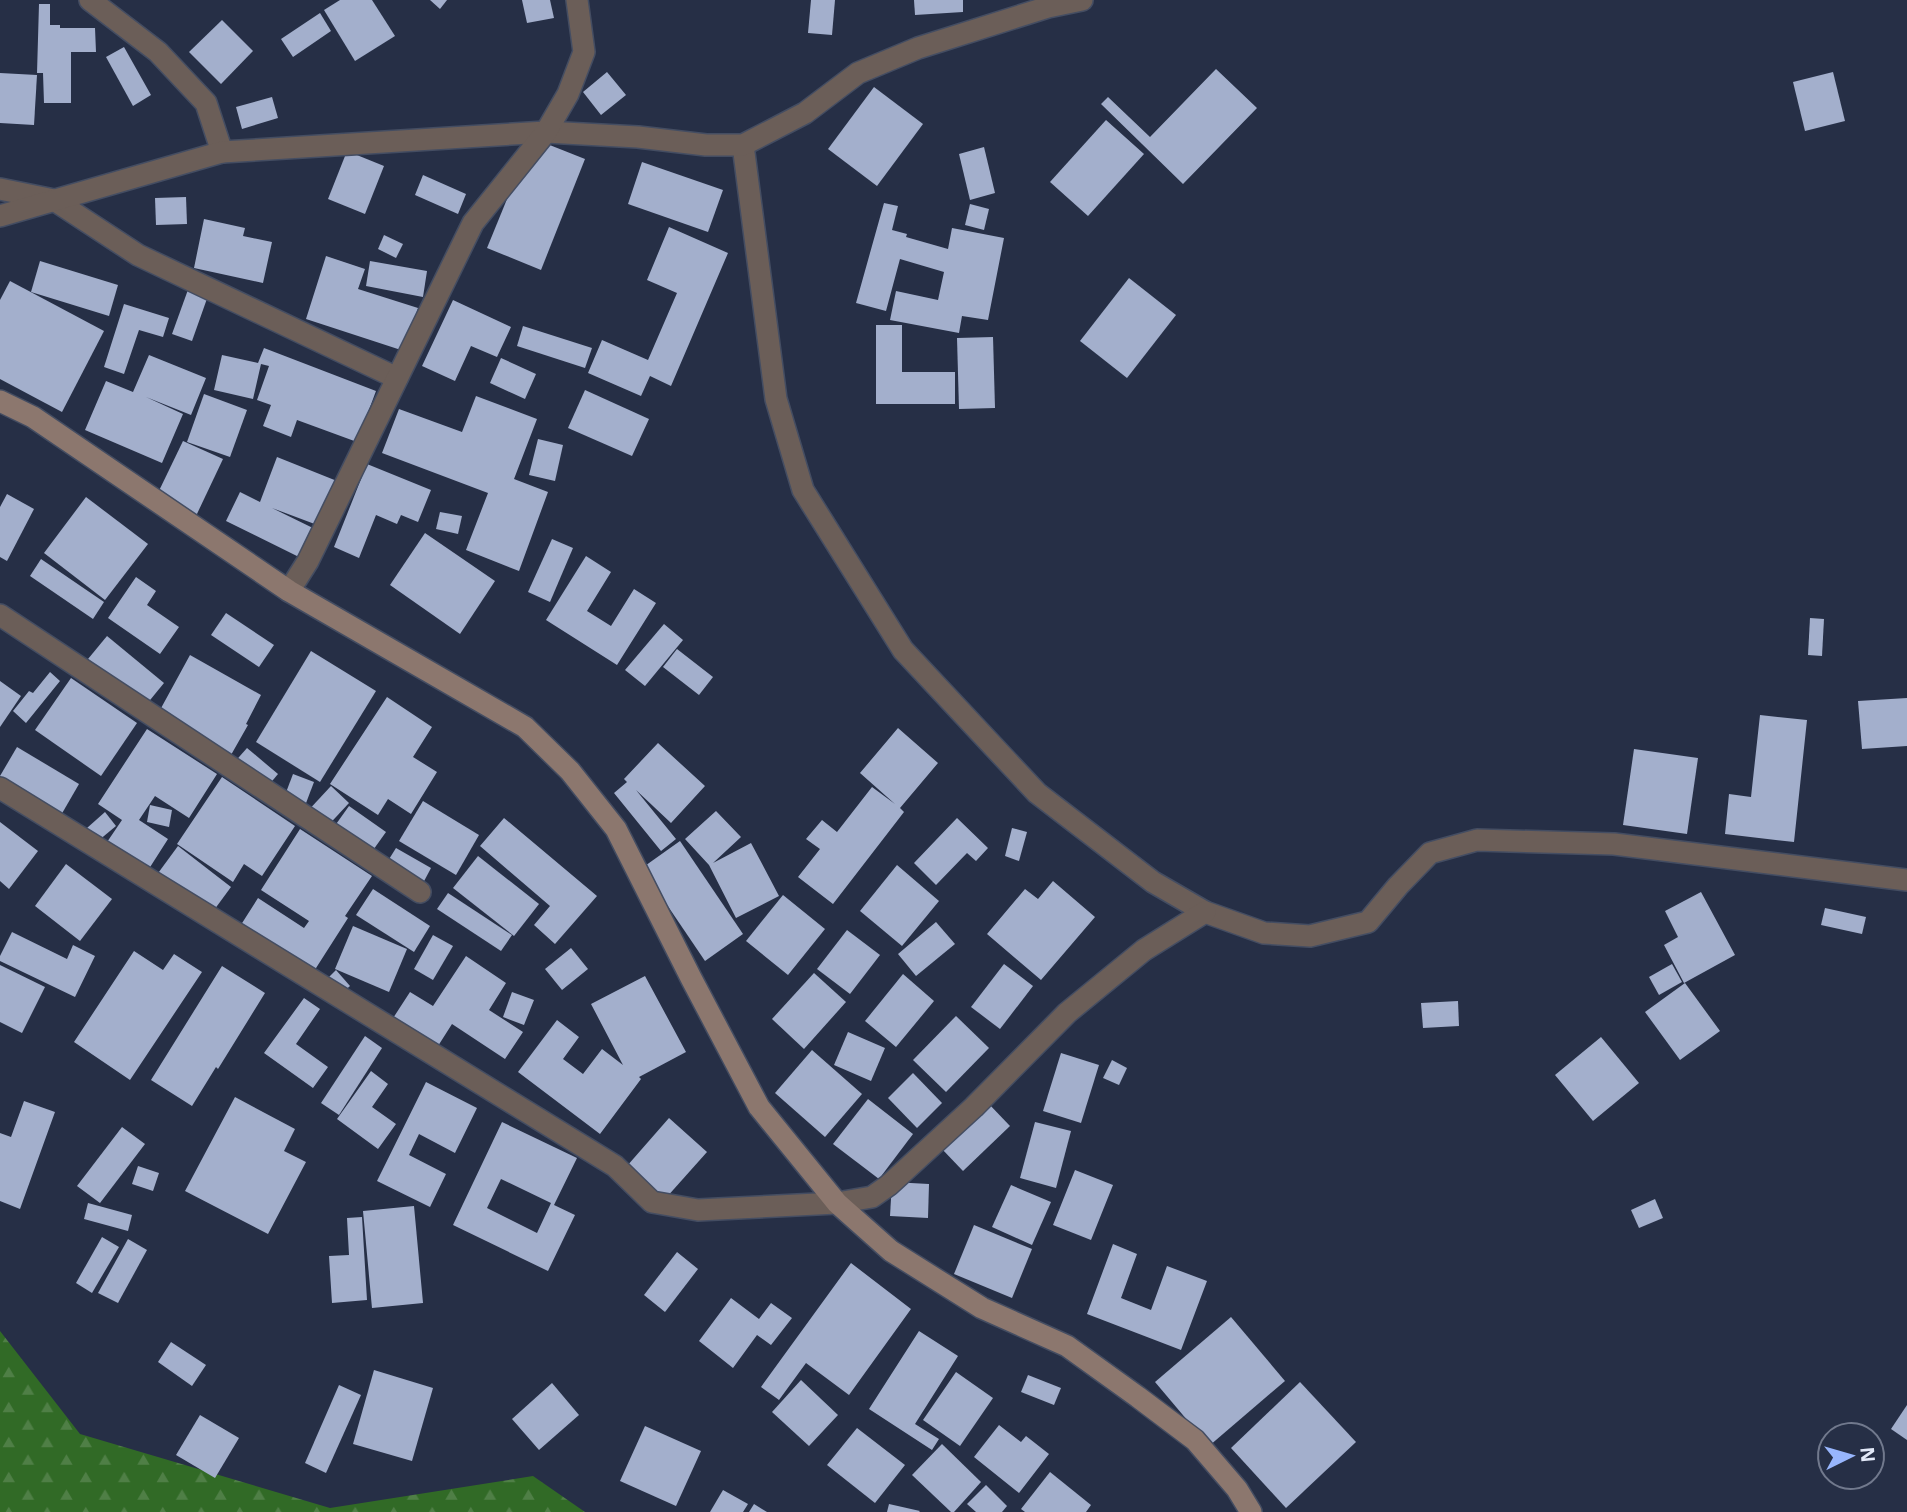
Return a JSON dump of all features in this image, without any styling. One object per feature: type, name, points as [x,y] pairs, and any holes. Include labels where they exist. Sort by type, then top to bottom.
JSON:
[{"type":"main road","points":[[0,401],[33,417],[289,591],[525,727],[570,771],[615,829],[759,1107],[837,1203],[891,1251],[982,1308],[1067,1346],[1138,1397],[1195,1440],[1237,1489],[1251,1512]]},
{"type":"street","points":[[90,0],[158,52],[206,103],[222,152]]},
{"type":"street","points":[[289,591],[308,561],[473,223],[546,132],[568,94],[583,52],[577,0]]},
{"type":"street","points":[[0,216],[222,152],[546,132],[638,136],[706,145],[743,145],[805,113],[858,74],[918,48],[1048,7],[1082,0]]},
{"type":"street","points":[[743,145],[776,398],[803,490],[903,650],[1037,793],[1153,882],[1205,912],[1264,933],[1310,936],[1368,922],[1430,853],[1477,840],[1614,844],[1907,880]]},
{"type":"street","points":[[0,189],[54,200],[138,255],[397,378]]},
{"type":"street","points":[[0,615],[420,892]]},
{"type":"street","points":[[0,788],[615,1166],[652,1202],[698,1210],[837,1203],[872,1197],[889,1185],[974,1107],[1067,1013],[1144,950],[1205,912]]},
{"type":"green space","points":[[0,1331],[80,1434],[330,1508],[533,1476],[585,1512],[0,1512]]},
{"type":"building","points":[[340,0],[372,0],[395,36],[355,61],[324,10]]},
{"type":"building","points":[[430,0],[447,0],[440,9]]},
{"type":"building","points":[[522,0],[550,0],[554,18],[527,23]]},
{"type":"building","points":[[811,0],[835,0],[832,35],[808,33]]},
{"type":"building","points":[[914,0],[963,0],[963,12],[915,15]]},
{"type":"building","points":[[39,4],[50,4],[50,25],[60,25],[60,28],[95,28],[96,52],[71,52],[71,103],[44,103],[43,73],[37,73]]},
{"type":"building","points":[[320,13],[331,31],[293,57],[281,39]]},
{"type":"building","points":[[222,20],[253,51],[221,84],[189,52]]},
{"type":"building","points":[[124,47],[151,95],[133,106],[106,57]]},
{"type":"building","points":[[1216,69],[1257,108],[1183,184],[1101,104],[1108,97],[1150,137]]},
{"type":"building","points":[[607,72],[626,95],[601,115],[583,92]]},
{"type":"building","points":[[1833,72],[1845,121],[1805,131],[1793,82]]},
{"type":"building","points":[[0,73],[37,75],[34,125],[0,123]]},
{"type":"building","points":[[874,87],[923,124],[877,186],[828,149]]},
{"type":"building","points":[[272,97],[278,118],[242,129],[236,107]]},
{"type":"building","points":[[1106,120],[1144,154],[1088,216],[1050,182]]},
{"type":"building","points":[[532,138],[585,159],[541,270],[487,248]]},
{"type":"building","points":[[984,147],[995,193],[970,200],[959,154]]},
{"type":"building","points":[[347,151],[384,166],[365,214],[328,199]]},
{"type":"building","points":[[642,162],[723,190],[708,232],[628,204]]},
{"type":"building","points":[[423,175],[466,194],[458,214],[415,195]]},
{"type":"building","points":[[186,197],[187,224],[156,225],[155,198]]},
{"type":"building","points":[[884,203],[898,206],[892,230],[907,234],[906,237],[948,249],[952,228],[1004,238],[988,320],[962,316],[959,333],[890,320],[896,291],[938,300],[944,272],[900,259],[886,311],[856,303]]},
{"type":"building","points":[[970,204],[989,209],[984,230],[965,225]]},
{"type":"building","points":[[204,219],[245,228],[243,236],[272,242],[263,283],[194,268]]},
{"type":"building","points":[[669,227],[728,253],[671,386],[650,376],[641,396],[588,373],[602,340],[648,360],[677,293],[647,280]]},
{"type":"building","points":[[384,235],[403,244],[396,258],[378,249]]},
{"type":"building","points":[[326,256],[365,269],[358,289],[418,308],[404,351],[306,319]]},
{"type":"building","points":[[40,261],[118,285],[109,316],[31,292]]},
{"type":"building","points":[[370,261],[427,271],[423,297],[366,286]]},
{"type":"building","points":[[1129,278],[1176,315],[1127,378],[1080,341]]},
{"type":"building","points":[[10,281],[104,331],[62,412],[0,379],[0,300]]},
{"type":"building","points":[[189,287],[209,293],[192,341],[172,334]]},
{"type":"building","points":[[453,300],[511,327],[497,357],[471,346],[455,381],[422,366]]},
{"type":"building","points":[[124,304],[169,318],[163,337],[139,330],[124,374],[104,367]]},
{"type":"building","points":[[876,325],[902,325],[902,372],[955,372],[955,404],[876,404]]},
{"type":"building","points":[[523,326],[592,348],[585,368],[517,346]]},
{"type":"building","points":[[993,337],[995,408],[959,409],[957,338]]},
{"type":"building","points":[[264,348],[376,391],[357,442],[297,420],[291,437],[263,426],[271,405],[257,400],[269,366],[261,364],[253,399],[214,390],[222,355],[258,363]]},
{"type":"building","points":[[149,355],[206,378],[191,415],[146,397],[183,414],[162,463],[85,430],[106,381],[133,392]]},
{"type":"building","points":[[501,358],[536,374],[525,399],[490,383]]},
{"type":"building","points":[[585,390],[649,419],[632,456],[568,428]]},
{"type":"building","points":[[204,394],[247,410],[230,457],[187,442]]},
{"type":"building","points":[[476,396],[537,419],[514,479],[548,492],[519,571],[466,550],[488,493],[382,453],[399,409],[462,432]]},
{"type":"building","points":[[538,439],[563,445],[555,481],[529,475]]},
{"type":"building","points":[[183,441],[223,459],[196,516],[156,497]]},
{"type":"building","points":[[277,457],[337,481],[320,526],[272,508],[317,530],[303,559],[226,521],[240,492],[260,502]]},
{"type":"building","points":[[367,464],[431,490],[418,522],[401,515],[397,524],[376,515],[359,558],[334,547]]},
{"type":"building","points":[[7,494],[34,509],[7,561],[0,557],[0,507]]},
{"type":"building","points":[[86,497],[148,544],[105,600],[44,553]]},
{"type":"building","points":[[440,512],[462,516],[458,534],[436,529]]},
{"type":"building","points":[[425,533],[495,581],[460,634],[390,585]]},
{"type":"building","points":[[552,539],[573,548],[550,602],[528,592]]},
{"type":"building","points":[[586,556],[611,572],[587,611],[611,626],[634,589],[656,603],[617,665],[546,620]]},
{"type":"building","points":[[41,559],[104,602],[93,619],[30,576]]},
{"type":"building","points":[[136,577],[156,591],[147,605],[179,627],[160,654],[108,618]]},
{"type":"building","points":[[226,613],[274,645],[259,667],[211,635]]},
{"type":"building","points":[[1810,618],[1824,619],[1822,656],[1808,655]]},
{"type":"building","points":[[664,624],[683,640],[645,686],[625,670]]},
{"type":"building","points":[[107,636],[164,683],[146,705],[88,659]]},
{"type":"building","points":[[677,649],[713,677],[699,695],[663,667]]},
{"type":"building","points":[[311,651],[376,691],[320,782],[256,742]]},
{"type":"building","points":[[190,655],[261,695],[227,762],[154,721]]},
{"type":"building","points":[[50,672],[60,681],[26,723],[13,711],[29,691],[33,693]]},
{"type":"building","points":[[71,678],[137,723],[101,776],[35,730]]},
{"type":"building","points":[[0,681],[21,696],[0,727]]},
{"type":"building","points":[[387,697],[432,727],[413,757],[437,772],[411,814],[388,799],[378,815],[330,784]]},
{"type":"building","points":[[1907,698],[1907,746],[1862,749],[1858,701]]},
{"type":"building","points":[[1760,715],[1807,720],[1794,842],[1725,834],[1729,794],[1751,797]]},
{"type":"building","points":[[898,728],[938,763],[900,808],[904,812],[833,904],[798,877],[820,849],[806,839],[822,820],[837,832],[872,787],[895,804],[860,773]]},
{"type":"building","points":[[147,729],[217,774],[189,818],[155,796],[139,820],[168,839],[145,875],[103,848],[122,820],[98,804]]},
{"type":"building","points":[[658,743],[705,786],[671,823],[636,790],[676,839],[661,851],[614,793],[627,782],[624,779]]},
{"type":"building","points":[[17,747],[79,784],[53,829],[0,797],[0,776]]},
{"type":"building","points":[[247,748],[278,774],[263,792],[232,765]]},
{"type":"building","points":[[1634,749],[1698,758],[1687,834],[1623,825]]},
{"type":"building","points":[[293,774],[314,782],[303,811],[282,803]]},
{"type":"building","points":[[222,777],[295,826],[262,876],[244,864],[233,882],[177,844]]},
{"type":"building","points":[[331,786],[349,803],[323,831],[305,814]]},
{"type":"building","points":[[423,801],[479,835],[456,875],[399,841]]},
{"type":"building","points":[[150,805],[172,810],[169,827],[147,822]]},
{"type":"building","points":[[349,806],[386,832],[366,860],[329,834]]},
{"type":"building","points":[[716,811],[741,837],[713,863],[751,843],[779,896],[736,918],[709,865],[685,839]]},
{"type":"building","points":[[105,812],[116,826],[98,841],[87,828]]},
{"type":"building","points":[[504,818],[597,896],[555,944],[534,925],[550,906],[480,846]]},
{"type":"building","points":[[957,818],[988,848],[976,861],[967,853],[936,885],[914,863]]},
{"type":"building","points":[[0,822],[38,851],[9,889],[0,881]]},
{"type":"building","points":[[1012,828],[1027,832],[1019,861],[1005,856]]},
{"type":"building","points":[[300,829],[372,876],[345,916],[348,918],[309,979],[237,931],[258,898],[304,928],[309,921],[261,890]]},
{"type":"building","points":[[680,841],[743,934],[705,961],[642,868]]},
{"type":"building","points":[[178,846],[231,887],[206,921],[153,880]]},
{"type":"building","points":[[396,848],[431,868],[422,885],[386,864]]},
{"type":"building","points":[[478,856],[539,904],[514,936],[453,888]]},
{"type":"building","points":[[66,864],[112,899],[80,941],[35,906]]},
{"type":"building","points":[[897,865],[939,901],[902,946],[860,911]]},
{"type":"building","points":[[1053,881],[1095,917],[1041,980],[987,934],[1025,889],[1038,899]]},
{"type":"building","points":[[373,889],[430,926],[414,952],[356,915]]},
{"type":"building","points":[[1701,892],[1735,955],[1684,983],[1664,945],[1678,937],[1665,911]]},
{"type":"building","points":[[448,893],[512,935],[501,951],[437,909]]},
{"type":"building","points":[[783,895],[825,929],[788,975],[746,941]]},
{"type":"building","points":[[1825,908],[1866,917],[1862,934],[1821,925]]},
{"type":"building","points":[[936,922],[955,944],[916,976],[898,954]]},
{"type":"building","points":[[353,926],[407,949],[389,992],[335,969]]},
{"type":"building","points":[[847,930],[880,955],[850,994],[817,969]]},
{"type":"building","points":[[12,932],[67,959],[73,945],[95,956],[75,997],[0,961]]},
{"type":"building","points":[[433,935],[453,946],[433,980],[414,969]]},
{"type":"building","points":[[571,948],[588,969],[562,990],[545,969]]},
{"type":"building","points":[[134,951],[163,970],[174,954],[202,972],[130,1080],[74,1042]]},
{"type":"building","points":[[466,956],[506,983],[489,1010],[523,1032],[505,1059],[452,1024],[431,1057],[386,1029],[410,992],[433,1006]]},
{"type":"building","points":[[1004,964],[1033,986],[1000,1029],[971,1007]]},
{"type":"building","points":[[1672,964],[1682,982],[1659,995],[1649,977]]},
{"type":"building","points":[[0,965],[45,987],[22,1033],[0,1022]]},
{"type":"building","points":[[222,966],[265,993],[192,1106],[151,1080]]},
{"type":"building","points":[[336,970],[350,986],[339,996],[326,980]]},
{"type":"building","points":[[814,973],[846,1002],[804,1049],[772,1019]]},
{"type":"building","points":[[903,974],[934,1001],[896,1047],[865,1021]]},
{"type":"building","points":[[645,976],[686,1052],[639,1077],[641,1079],[600,1134],[518,1072],[557,1020],[579,1037],[563,1059],[583,1074],[602,1049],[623,1065],[591,1004]]},
{"type":"building","points":[[1685,983],[1720,1031],[1680,1060],[1645,1012]]},
{"type":"building","points":[[512,992],[534,1000],[524,1025],[503,1017]]},
{"type":"building","points":[[304,998],[320,1009],[296,1044],[328,1067],[313,1088],[264,1053]]},
{"type":"building","points":[[1458,1001],[1459,1026],[1423,1028],[1421,1003]]},
{"type":"building","points":[[956,1016],[989,1048],[946,1092],[913,1060]]},
{"type":"building","points":[[848,1032],[885,1048],[871,1081],[834,1065]]},
{"type":"building","points":[[365,1036],[382,1048],[339,1115],[321,1103]]},
{"type":"building","points":[[1601,1037],[1639,1083],[1593,1121],[1555,1075]]},
{"type":"building","points":[[812,1050],[862,1094],[825,1137],[775,1093]]},
{"type":"building","points":[[1061,1053],[1099,1065],[1081,1123],[1043,1111]]},
{"type":"building","points":[[1112,1060],[1127,1068],[1119,1085],[1103,1078]]},
{"type":"building","points":[[371,1071],[388,1084],[372,1107],[396,1124],[378,1149],[337,1119]]},
{"type":"building","points":[[913,1073],[942,1103],[917,1128],[888,1098]]},
{"type":"building","points":[[426,1082],[477,1108],[455,1153],[419,1134],[409,1155],[446,1174],[430,1207],[377,1181]]},
{"type":"building","points":[[235,1097],[295,1129],[284,1151],[306,1162],[268,1234],[185,1191]]},
{"type":"building","points":[[868,1099],[913,1134],[879,1179],[833,1144]]},
{"type":"building","points":[[24,1101],[55,1112],[20,1209],[0,1201],[0,1133],[11,1137]]},
{"type":"building","points":[[987,1102],[1010,1126],[963,1171],[941,1148]]},
{"type":"building","points":[[669,1118],[707,1152],[657,1208],[620,1174]]},
{"type":"building","points":[[502,1122],[577,1158],[554,1205],[575,1215],[548,1271],[453,1225]],"holes":[[[501,1179],[551,1203],[537,1233],[487,1208]]]},
{"type":"building","points":[[1035,1122],[1071,1131],[1056,1188],[1020,1178]]},
{"type":"building","points":[[122,1127],[145,1144],[100,1203],[77,1186]]},
{"type":"building","points":[[138,1166],[159,1173],[153,1191],[132,1184]]},
{"type":"building","points":[[1075,1170],[1113,1185],[1091,1240],[1053,1225]]},
{"type":"building","points":[[892,1182],[929,1184],[928,1218],[890,1216]]},
{"type":"building","points":[[1011,1185],[1051,1202],[1032,1245],[992,1227]]},
{"type":"building","points":[[1655,1199],[1663,1218],[1639,1228],[1631,1210]]},
{"type":"building","points":[[88,1203],[132,1215],[128,1231],[84,1219]]},
{"type":"building","points":[[414,1206],[423,1303],[372,1308],[363,1211]]},
{"type":"building","points":[[362,1217],[367,1300],[332,1303],[329,1256],[349,1255],[347,1218]]},
{"type":"building","points":[[974,1225],[1032,1249],[1012,1298],[954,1274]]},
{"type":"building","points":[[102,1237],[119,1247],[92,1293],[76,1283]]},
{"type":"building","points":[[128,1239],[147,1250],[118,1303],[98,1293]]},
{"type":"building","points":[[1113,1244],[1137,1254],[1121,1298],[1151,1310],[1167,1266],[1207,1281],[1181,1350],[1087,1314]]},
{"type":"building","points":[[677,1252],[698,1269],[665,1312],[644,1295]]},
{"type":"building","points":[[851,1263],[911,1309],[849,1395],[806,1363],[779,1400],[761,1387]]},
{"type":"building","points":[[731,1298],[759,1319],[771,1303],[792,1318],[771,1345],[757,1335],[733,1368],[699,1341]]},
{"type":"building","points":[[1231,1317],[1285,1381],[1209,1446],[1155,1382]]},
{"type":"building","points":[[919,1331],[958,1356],[915,1424],[939,1439],[932,1450],[869,1409]]},
{"type":"building","points":[[171,1342],[206,1365],[192,1386],[158,1362]]},
{"type":"building","points":[[374,1370],[433,1388],[412,1461],[353,1444]]},
{"type":"building","points":[[956,1372],[993,1398],[960,1446],[923,1420]]},
{"type":"building","points":[[1028,1375],[1061,1388],[1054,1405],[1021,1392]]},
{"type":"building","points":[[801,1380],[838,1415],[809,1446],[772,1412]]},
{"type":"building","points":[[1300,1382],[1356,1442],[1286,1508],[1231,1448]]},
{"type":"building","points":[[552,1383],[579,1415],[539,1450],[512,1419]]},
{"type":"building","points":[[339,1385],[361,1395],[326,1473],[305,1463]]},
{"type":"building","points":[[1907,1405],[1907,1440],[1891,1429]]},
{"type":"building","points":[[200,1415],[239,1438],[215,1478],[176,1455]]},
{"type":"building","points":[[999,1425],[1021,1442],[1026,1436],[1049,1454],[1019,1493],[974,1457]]},
{"type":"building","points":[[645,1426],[701,1451],[676,1506],[620,1481]]},
{"type":"building","points":[[857,1428],[905,1465],[875,1503],[827,1465]]},
{"type":"building","points":[[942,1444],[981,1482],[954,1512],[912,1475]]},
{"type":"building","points":[[1050,1472],[1091,1505],[1086,1512],[1025,1512],[1021,1509]]},
{"type":"building","points":[[986,1485],[1007,1506],[1002,1512],[976,1512],[967,1504]]},
{"type":"building","points":[[723,1490],[748,1504],[743,1512],[710,1512]]},
{"type":"building","points":[[754,1504],[767,1512],[749,1512]]},
{"type":"building","points":[[889,1504],[920,1511],[887,1512]]}]
